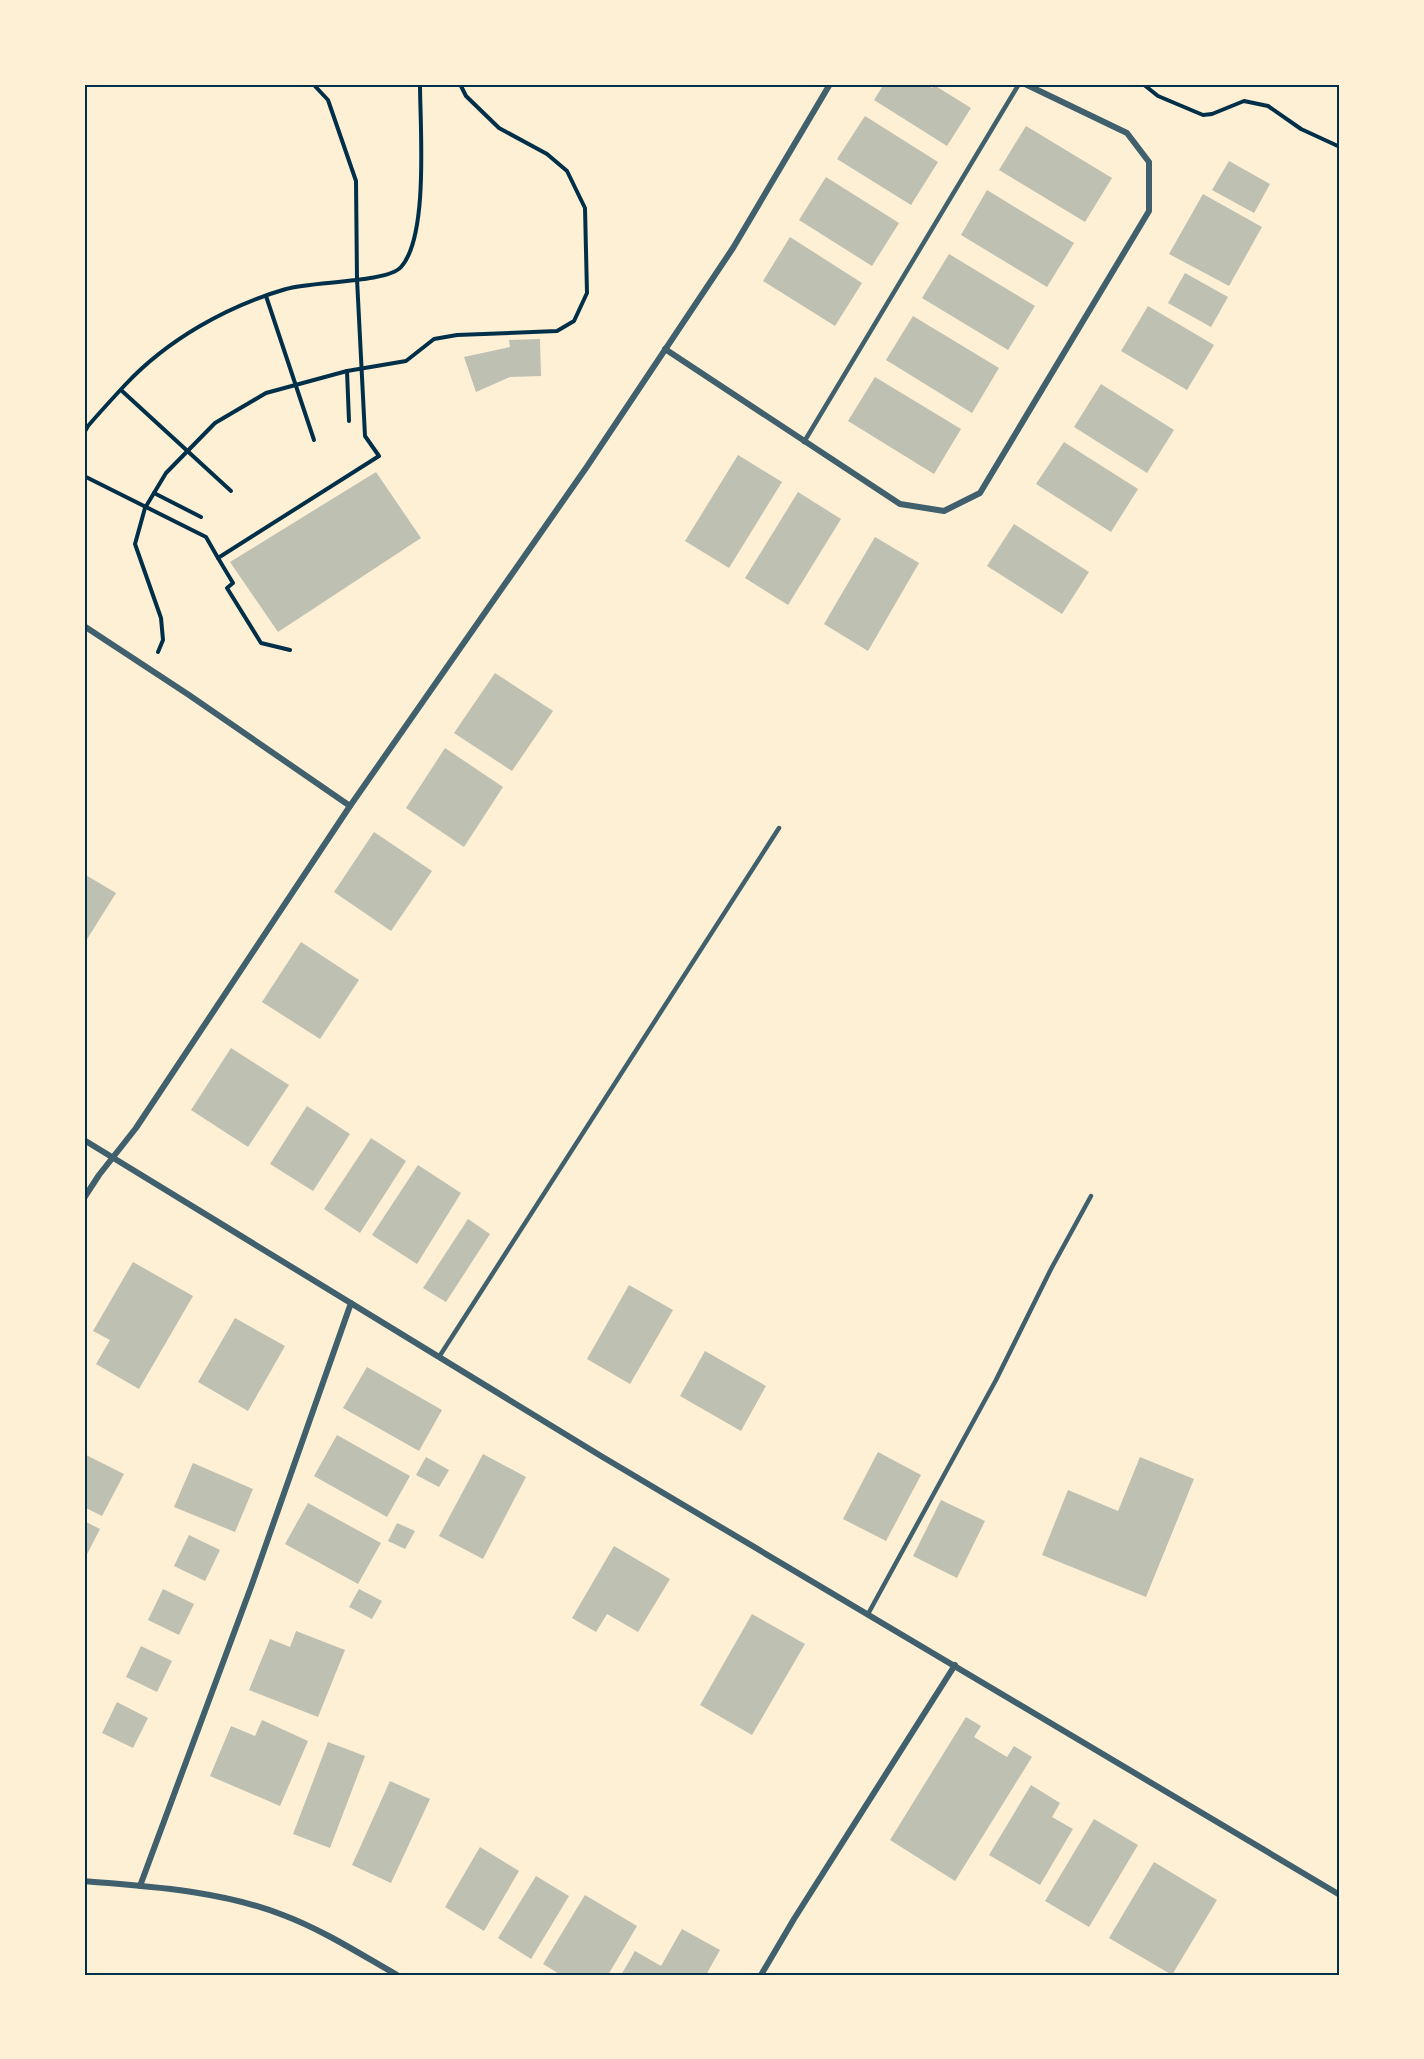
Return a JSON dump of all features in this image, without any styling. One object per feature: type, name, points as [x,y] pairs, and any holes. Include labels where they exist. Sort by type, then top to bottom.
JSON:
[{"type":"street","points":[[84,1198],[136,1128],[350,806],[579,477],[733,248],[830,84]]},
{"type":"street","points":[[665,349],[900,504],[944,511],[980,493],[1149,211],[1149,162],[1126,133],[1025,84]]},
{"type":"street","points":[[84,626],[350,806]]},
{"type":"street","points":[[84,1140],[612,1462],[955,1665],[1027,1711],[1340,1895]]},
{"type":"street","points":[[140,1886],[251,1587],[351,1303]]},
{"type":"street","points":[[761,1975],[955,1665]]},
{"type":"street","points":[[84,1881],[189,1890],[237,1900],[283,1915],[327,1935],[397,1975]]},
{"type":"lane","points":[[804,442],[1019,84]]},
{"type":"lane","points":[[439,1357],[779,828]]},
{"type":"lane","points":[[868,1614],[996,1380],[1051,1269],[1091,1196]]},
{"type":"path","points":[[218,558],[379,456],[365,436],[357,279],[356,181],[328,100],[312,84]]},
{"type":"path","points":[[84,433],[121,390],[160,354],[192,331],[220,316],[288,288],[380,276],[400,268],[409,254],[416,231],[420,196],[420,84]]},
{"type":"path","points":[[150,669],[163,640],[161,618],[135,544],[145,508],[166,473],[215,423],[266,393],[347,371],[406,361],[434,339],[457,334],[557,331],[574,321],[587,293],[585,208],[567,171],[547,154],[499,128],[466,96],[460,84]]},
{"type":"path","points":[[1143,84],[1158,96],[1203,115],[1212,114],[1244,101],[1268,106],[1301,129],[1340,147]]},
{"type":"path","points":[[266,296],[314,440]]},
{"type":"path","points":[[347,371],[349,421]]},
{"type":"path","points":[[121,390],[231,491]]},
{"type":"path","points":[[84,476],[206,537],[233,583],[227,588],[261,643],[290,650]]},
{"type":"path","points":[[154,494],[201,517]]},
{"type":"building","points":[[884,84],[925,84],[932,88],[934,85],[971,108],[947,146],[874,100]]},
{"type":"building","points":[[865,116],[938,162],[911,205],[837,159]]},
{"type":"building","points":[[1026,126],[1112,178],[1085,222],[999,170]]},
{"type":"building","points":[[1229,161],[1270,184],[1254,213],[1212,190]]},
{"type":"building","points":[[826,177],[899,223],[872,266],[799,220]]},
{"type":"building","points":[[987,190],[1074,243],[1047,287],[961,235]]},
{"type":"building","points":[[1203,194],[1262,227],[1229,286],[1169,254]]},
{"type":"building","points":[[790,237],[862,283],[835,326],[763,281]]},
{"type":"building","points":[[949,254],[1035,306],[1008,350],[922,298]]},
{"type":"building","points":[[1185,273],[1228,297],[1211,327],[1168,303]]},
{"type":"building","points":[[1148,306],[1214,345],[1187,390],[1121,351]]},
{"type":"building","points":[[913,316],[999,368],[972,413],[886,360]]},
{"type":"building","points":[[540,339],[541,376],[510,377],[476,392],[464,357],[510,347],[509,340]]},
{"type":"building","points":[[875,377],[961,429],[934,474],[848,421]]},
{"type":"building","points":[[1101,384],[1174,430],[1147,473],[1074,427]]},
{"type":"building","points":[[1064,442],[1138,489],[1111,532],[1036,484]]},
{"type":"building","points":[[738,455],[782,482],[729,568],[685,541]]},
{"type":"building","points":[[376,472],[421,538],[278,632],[230,562]]},
{"type":"building","points":[[798,492],[841,519],[788,605],[745,578]]},
{"type":"building","points":[[1014,524],[1089,572],[1062,614],[987,566]]},
{"type":"building","points":[[875,537],[919,563],[868,651],[824,624]]},
{"type":"building","points":[[495,673],[553,711],[512,771],[454,733]]},
{"type":"building","points":[[445,748],[503,787],[464,847],[406,808]]},
{"type":"building","points":[[374,832],[432,871],[391,931],[334,892]]},
{"type":"building","points":[[84,874],[116,893],[84,944]]},
{"type":"building","points":[[301,942],[359,980],[320,1039],[262,1002]]},
{"type":"building","points":[[231,1048],[289,1085],[248,1147],[191,1110]]},
{"type":"building","points":[[307,1106],[350,1134],[313,1191],[270,1164]]},
{"type":"building","points":[[371,1138],[406,1161],[360,1233],[324,1209]]},
{"type":"building","points":[[418,1165],[461,1193],[417,1264],[372,1235]]},
{"type":"building","points":[[468,1219],[490,1234],[446,1302],[423,1288]]},
{"type":"building","points":[[133,1262],[193,1296],[139,1389],[96,1364],[110,1340],[93,1331]]},
{"type":"building","points":[[629,1285],[673,1310],[630,1384],[587,1359]]},
{"type":"building","points":[[235,1318],[285,1346],[248,1411],[198,1382]]},
{"type":"building","points":[[705,1351],[766,1386],[741,1431],[680,1396]]},
{"type":"building","points":[[367,1367],[442,1410],[419,1451],[343,1408]]},
{"type":"building","points":[[337,1435],[410,1476],[387,1517],[314,1476]]},
{"type":"building","points":[[878,1452],[921,1475],[886,1541],[843,1519]]},
{"type":"building","points":[[84,1454],[124,1474],[102,1516],[84,1507]]},
{"type":"building","points":[[483,1454],[526,1477],[483,1559],[439,1536]]},
{"type":"building","points":[[426,1457],[449,1470],[439,1487],[416,1475]]},
{"type":"building","points":[[1140,1457],[1194,1479],[1146,1597],[1042,1555],[1068,1490],[1118,1511]]},
{"type":"building","points":[[193,1463],[253,1489],[235,1532],[174,1507]]},
{"type":"building","points":[[941,1500],[985,1521],[957,1578],[913,1556]]},
{"type":"building","points":[[308,1503],[381,1543],[358,1584],[285,1544]]},
{"type":"building","points":[[84,1521],[100,1529],[84,1560]]},
{"type":"building","points":[[397,1523],[415,1531],[405,1549],[388,1541]]},
{"type":"building","points":[[189,1535],[220,1550],[205,1581],[174,1566]]},
{"type":"building","points":[[614,1546],[670,1579],[638,1632],[607,1614],[596,1632],[572,1618]]},
{"type":"building","points":[[163,1589],[194,1604],[179,1635],[148,1620]]},
{"type":"building","points":[[359,1589],[382,1601],[372,1619],[349,1607]]},
{"type":"building","points":[[752,1614],[805,1644],[752,1735],[700,1705]]},
{"type":"building","points":[[296,1631],[345,1650],[318,1717],[249,1690],[270,1639],[290,1647]]},
{"type":"building","points":[[141,1646],[172,1661],[157,1692],[126,1677]]},
{"type":"building","points":[[117,1702],[148,1718],[133,1748],[102,1733]]},
{"type":"building","points":[[966,1717],[981,1726],[974,1737],[1007,1757],[1014,1746],[1032,1757],[955,1881],[890,1840]]},
{"type":"building","points":[[262,1720],[308,1741],[280,1806],[210,1776],[231,1726],[255,1736]]},
{"type":"building","points":[[328,1742],[365,1756],[330,1848],[293,1834]]},
{"type":"building","points":[[390,1781],[430,1799],[391,1883],[352,1865]]},
{"type":"building","points":[[1031,1785],[1060,1803],[1052,1817],[1073,1829],[1040,1885],[989,1855]]},
{"type":"building","points":[[1094,1819],[1138,1845],[1089,1927],[1045,1901]]},
{"type":"building","points":[[480,1847],[519,1871],[484,1931],[445,1907]]},
{"type":"building","points":[[1154,1862],[1217,1900],[1172,1975],[1109,1938]]},
{"type":"building","points":[[536,1876],[569,1896],[531,1959],[498,1938]]},
{"type":"building","points":[[585,1895],[637,1926],[608,1975],[561,1975],[543,1964]]},
{"type":"building","points":[[682,1929],[720,1950],[706,1975],[621,1975],[635,1951],[661,1966]]}]
